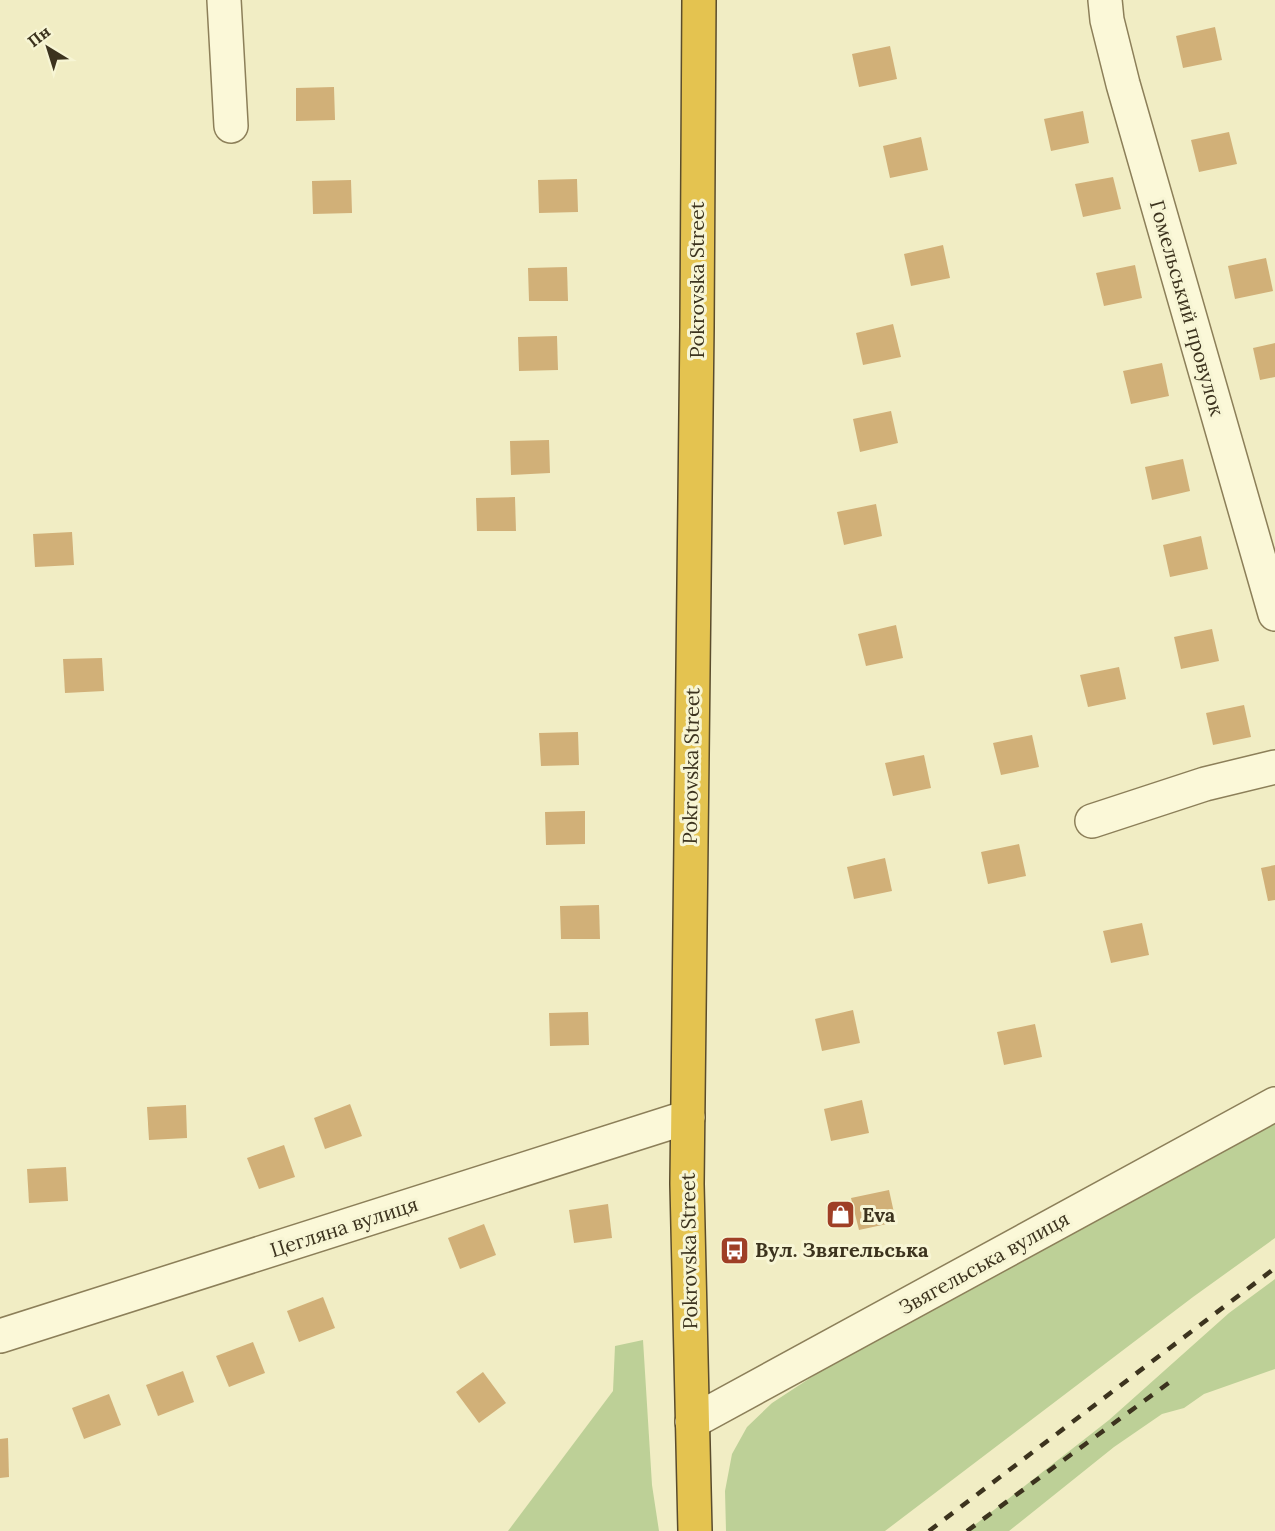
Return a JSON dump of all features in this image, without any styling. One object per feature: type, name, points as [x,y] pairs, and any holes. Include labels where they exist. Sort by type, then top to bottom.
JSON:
[{"type":"highway","name":"Pokrovska Street","points":[[695,1531],[687,1184],[699,0]]},
{"type":"street","points":[[224,0],[231,126]]},
{"type":"street","name":"Гомельський провулок","points":[[1106,0],[1107,20],[1123,84],[1275,614]]},
{"type":"street","points":[[1092,821],[1205,784],[1275,767]]},
{"type":"street","name":"Звягельська вулиця","points":[[692,1422],[1275,1104]]},
{"type":"street","name":"Цегляна вулиця","points":[[0,1336],[688,1117]]},
{"type":"green space","points":[[1275,1120],[1275,1238],[1193,1297],[885,1531],[726,1531],[725,1491],[732,1454],[747,1427],[772,1403],[830,1365]]},
{"type":"green space","points":[[1275,1279],[1275,1369],[1204,1394],[1184,1408],[1162,1414],[1114,1447],[1009,1531],[967,1531],[1109,1420],[1229,1313]]},
{"type":"green space","points":[[643,1340],[652,1485],[659,1531],[508,1531],[613,1391],[615,1346]]},
{"type":"building","points":[[1215,27],[1222,60],[1183,68],[1176,36]]},
{"type":"building","points":[[890,46],[897,79],[859,87],[852,54]]},
{"type":"building","points":[[334,87],[335,120],[296,121],[296,88]]},
{"type":"building","points":[[1083,111],[1089,143],[1051,151],[1044,119]]},
{"type":"building","points":[[1229,132],[1237,164],[1199,172],[1191,140]]},
{"type":"building","points":[[921,137],[928,170],[890,178],[883,146]]},
{"type":"building","points":[[1113,177],[1121,209],[1083,217],[1075,184]]},
{"type":"building","points":[[577,179],[578,212],[539,213],[538,180]]},
{"type":"building","points":[[351,180],[352,213],[313,214],[312,181]]},
{"type":"building","points":[[943,245],[950,278],[911,286],[904,254]]},
{"type":"building","points":[[1266,258],[1273,291],[1235,299],[1228,266]]},
{"type":"building","points":[[1135,265],[1142,298],[1104,306],[1096,273]]},
{"type":"building","points":[[567,267],[568,301],[529,301],[528,268]]},
{"type":"building","points":[[893,324],[901,357],[863,365],[856,333]]},
{"type":"building","points":[[557,336],[558,370],[519,371],[518,337]]},
{"type":"building","points":[[1275,343],[1275,377],[1260,380],[1253,348]]},
{"type":"building","points":[[1162,363],[1169,396],[1131,404],[1123,371]]},
{"type":"building","points":[[891,411],[898,443],[860,452],[853,419]]},
{"type":"building","points":[[549,440],[550,473],[511,475],[510,441]]},
{"type":"building","points":[[1183,459],[1190,491],[1152,500],[1145,467]]},
{"type":"building","points":[[515,497],[516,531],[477,531],[476,498]]},
{"type":"building","points":[[876,504],[882,536],[844,545],[837,512]]},
{"type":"building","points":[[72,532],[74,565],[35,567],[33,534]]},
{"type":"building","points":[[1201,536],[1208,569],[1170,577],[1163,545]]},
{"type":"building","points":[[896,625],[903,658],[866,666],[858,634]]},
{"type":"building","points":[[1212,629],[1219,661],[1181,669],[1174,637]]},
{"type":"building","points":[[102,658],[104,691],[65,693],[63,659]]},
{"type":"building","points":[[1119,667],[1126,699],[1088,707],[1080,675]]},
{"type":"building","points":[[1244,705],[1251,737],[1213,745],[1206,713]]},
{"type":"building","points":[[578,732],[579,765],[541,766],[539,733]]},
{"type":"building","points":[[1032,735],[1039,767],[1001,775],[993,743]]},
{"type":"building","points":[[924,755],[931,788],[893,796],[885,763]]},
{"type":"building","points":[[585,811],[585,844],[546,845],[545,812]]},
{"type":"building","points":[[1019,844],[1026,876],[988,884],[981,852]]},
{"type":"building","points":[[885,858],[892,891],[854,899],[847,867]]},
{"type":"building","points":[[1275,865],[1275,900],[1268,901],[1261,868]]},
{"type":"building","points":[[599,905],[600,939],[561,939],[560,906]]},
{"type":"building","points":[[1142,923],[1149,955],[1111,963],[1103,931]]},
{"type":"building","points":[[853,1010],[860,1043],[822,1051],[815,1019]]},
{"type":"building","points":[[588,1012],[589,1045],[550,1046],[549,1013]]},
{"type":"building","points":[[1035,1024],[1042,1057],[1004,1065],[997,1032]]},
{"type":"building","points":[[862,1100],[869,1133],[831,1141],[824,1109]]},
{"type":"building","points":[[350,1104],[362,1136],[325,1149],[314,1118]]},
{"type":"building","points":[[186,1105],[187,1138],[149,1140],[147,1107]]},
{"type":"building","points":[[284,1145],[295,1177],[259,1189],[247,1158]]},
{"type":"building","points":[[66,1167],[68,1201],[29,1203],[27,1169]]},
{"type":"building","points":[[889,1190],[896,1222],[859,1230],[851,1198]]},
{"type":"building","points":[[608,1204],[612,1238],[574,1243],[569,1210]]},
{"type":"building","points":[[484,1224],[496,1255],[460,1269],[448,1238]]},
{"type":"building","points":[[323,1297],[335,1328],[299,1342],[287,1311]]},
{"type":"building","points":[[253,1342],[265,1373],[229,1387],[216,1356]]},
{"type":"building","points":[[183,1371],[194,1402],[158,1416],[146,1385]]},
{"type":"building","points":[[483,1372],[506,1403],[479,1423],[456,1392]]},
{"type":"building","points":[[109,1394],[121,1425],[84,1439],[72,1408]]},
{"type":"building","points":[[8,1438],[9,1477],[0,1478],[0,1439]]},
{"type":"railway","points":[[929,1531],[1275,1268]]},
{"type":"railway","points":[[967,1531],[1174,1379]]},
{"type":"place","name":"Eva","points":[[841,1215]]},
{"type":"place","name":"Вул. Звягельська","points":[[734,1250]]}]
